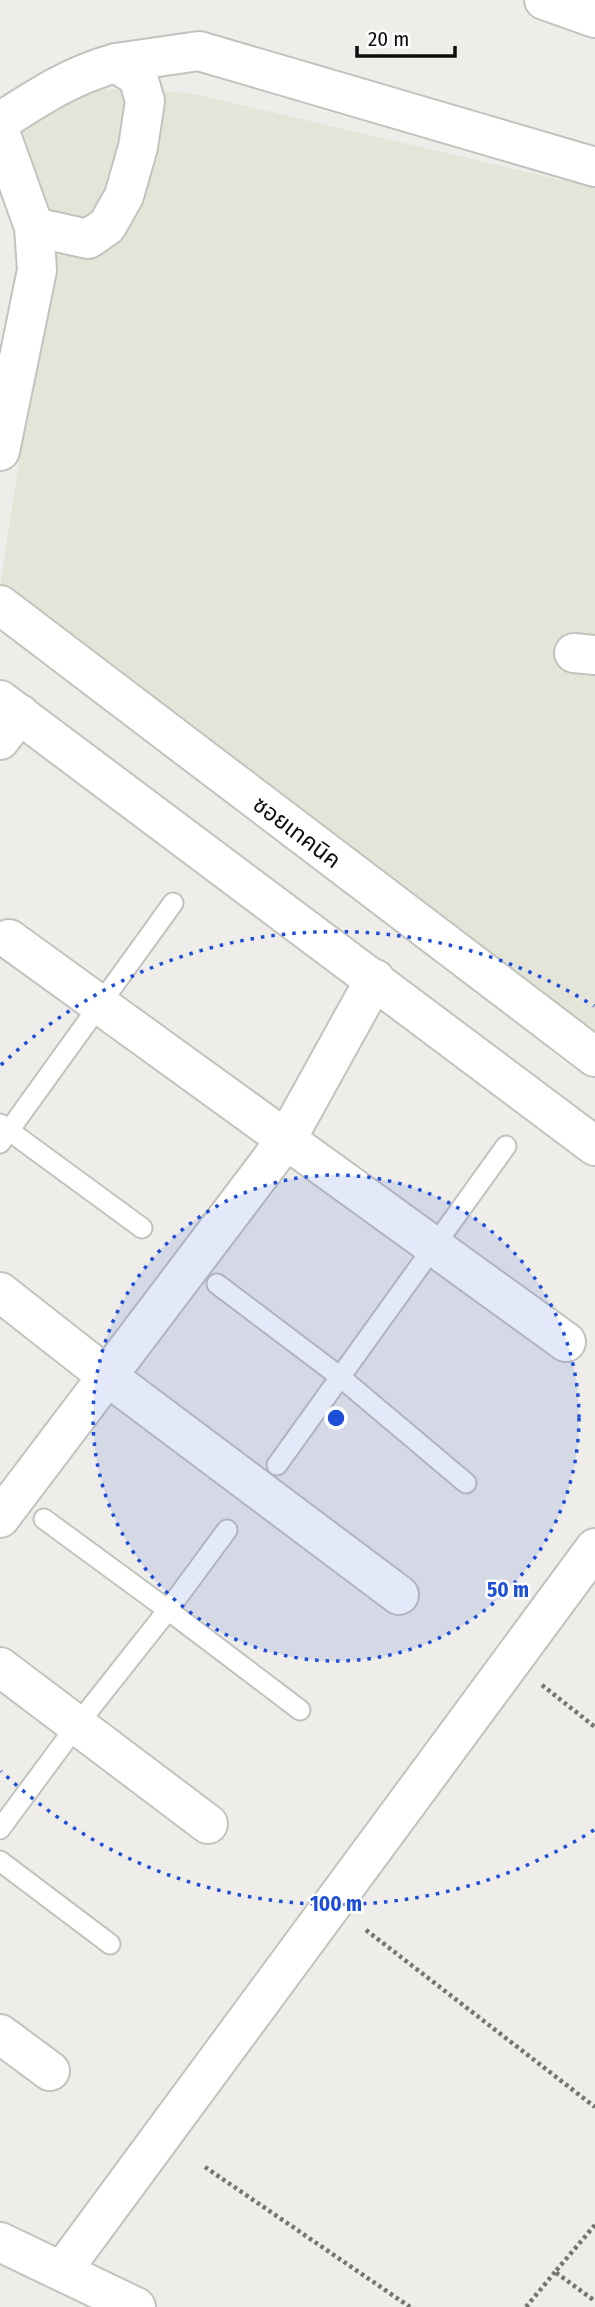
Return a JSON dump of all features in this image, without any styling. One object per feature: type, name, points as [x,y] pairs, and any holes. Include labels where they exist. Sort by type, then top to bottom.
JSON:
[{"type":"street","points":[[544,0],[595,18]]},
{"type":"street","points":[[0,122],[57,85],[89,70],[116,63],[199,51],[595,167]]},
{"type":"street","points":[[34,227],[88,239],[107,226],[124,196],[138,148],[145,101],[138,77],[116,63]]},
{"type":"street","points":[[0,132],[34,227],[37,270],[0,451]]},
{"type":"street","name":"ซอยเทคนิค","points":[[0,605],[595,1057]]},
{"type":"street","points":[[7,718],[375,979],[595,1146]]},
{"type":"street","points":[[9,939],[566,1342]]},
{"type":"street","points":[[0,1518],[286,1140],[375,979]]},
{"type":"street","points":[[0,1292],[107,1376],[399,1595]]},
{"type":"street","points":[[62,2271],[595,1548]]},
{"type":"street","points":[[0,1667],[208,1824]]},
{"type":"street","points":[[0,2034],[50,2071]]},
{"type":"street","points":[[0,2242],[136,2307]]},
{"type":"lane","points":[[142,1227],[3,1132],[101,1005],[173,903]]},
{"type":"lane","points":[[277,1465],[432,1245],[506,1146]]},
{"type":"lane","points":[[217,1284],[339,1376],[466,1483]]},
{"type":"lane","points":[[44,1519],[300,1710]]},
{"type":"lane","points":[[0,1829],[77,1724],[168,1610],[227,1530]]},
{"type":"lane","points":[[0,1861],[110,1944]]},
{"type":"path","points":[[542,1685],[595,1727]]},
{"type":"path","points":[[366,1930],[595,2107]]},
{"type":"path","points":[[205,2167],[410,2307]]},
{"type":"path","points":[[526,2307],[595,2225]]},
{"type":"path","points":[[555,2272],[595,2301]]},
{"type":"shaded area","points":[[75,88],[190,93],[595,188],[595,1039],[0,587],[51,251],[12,133]]}]
